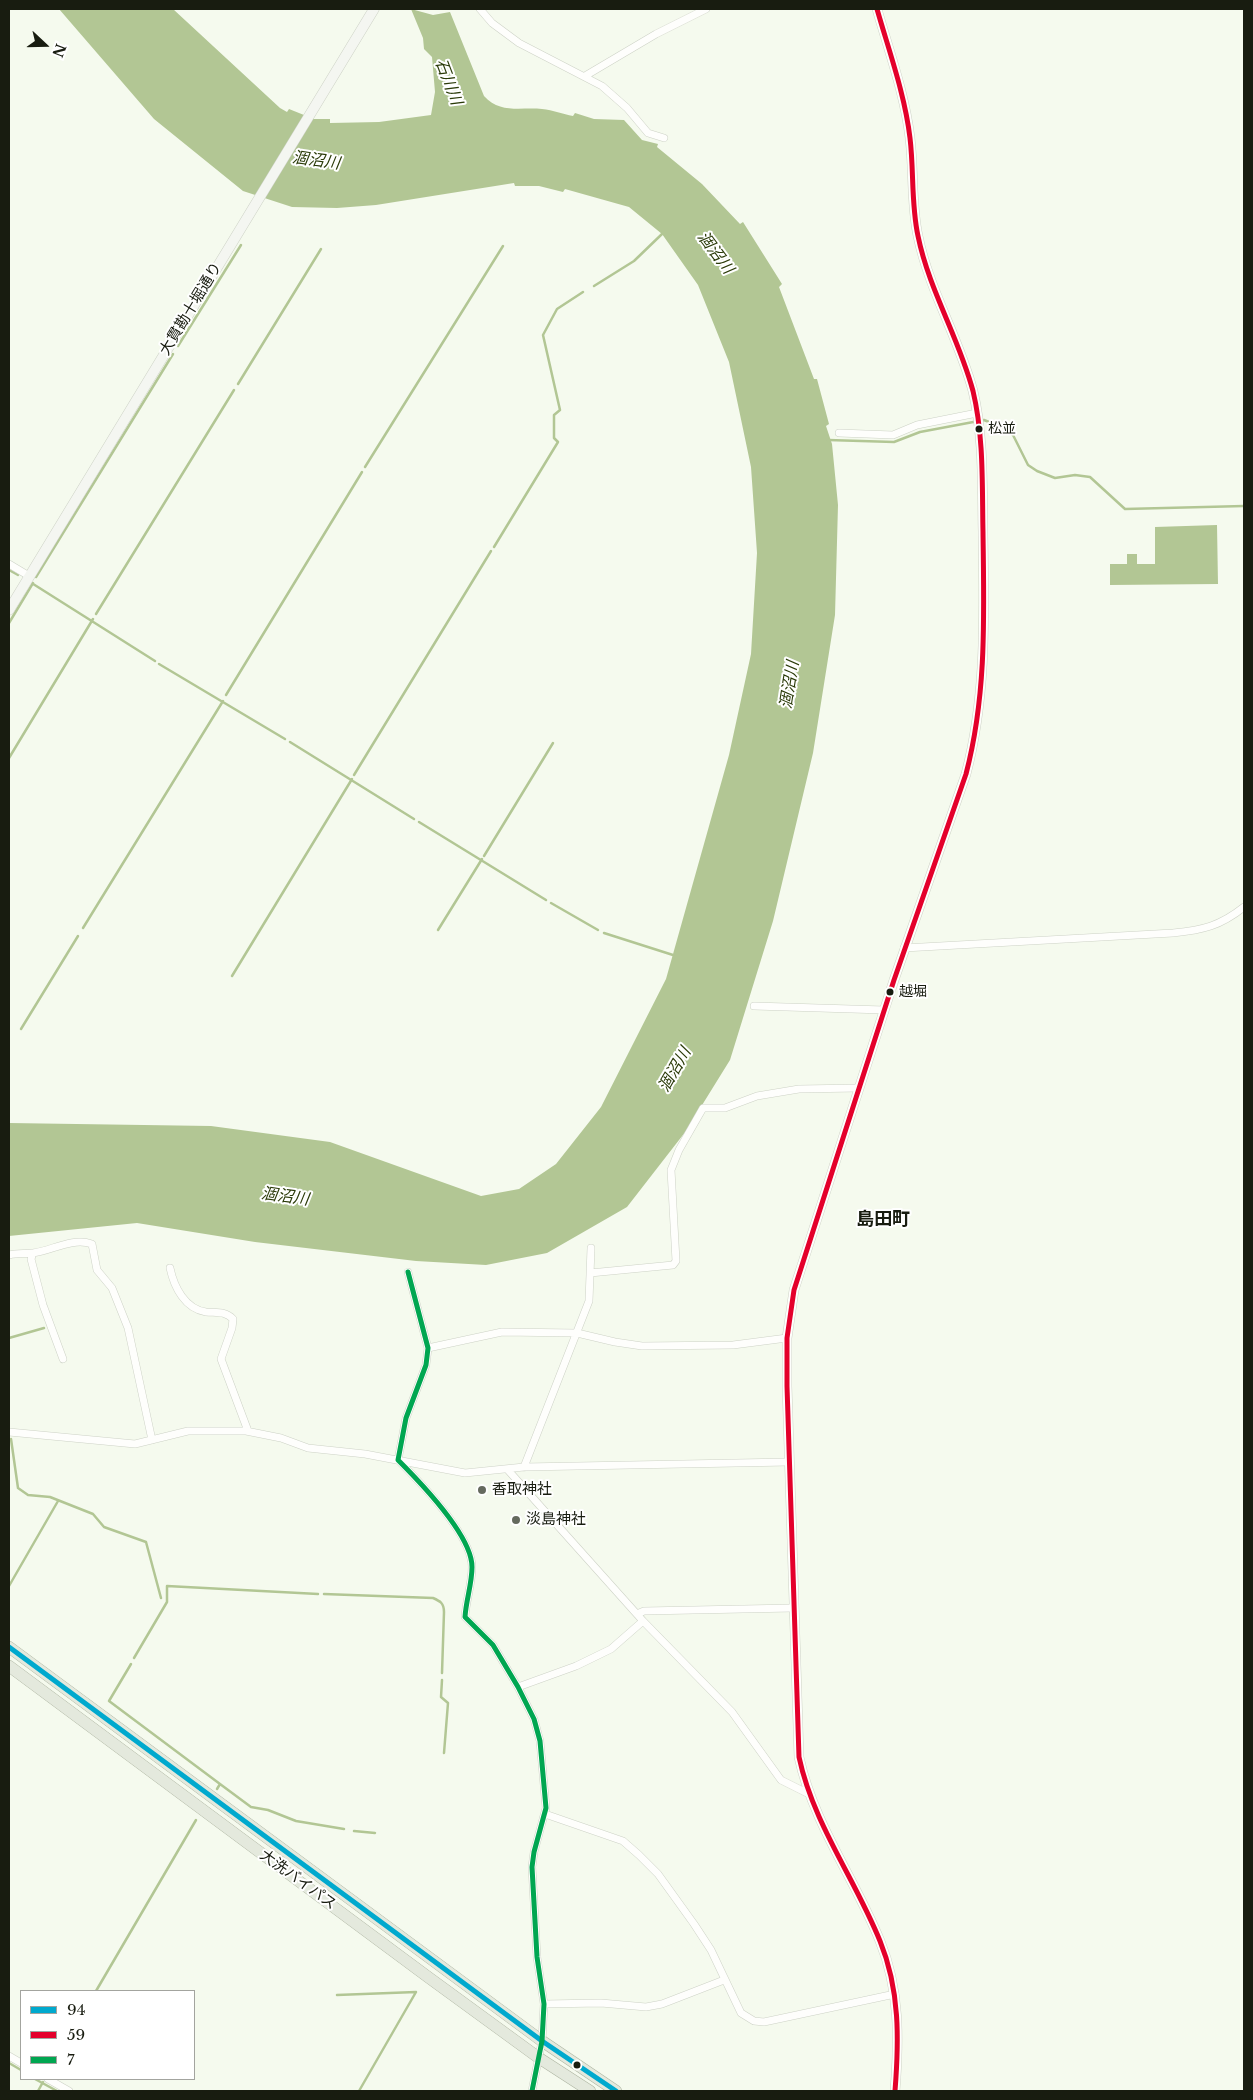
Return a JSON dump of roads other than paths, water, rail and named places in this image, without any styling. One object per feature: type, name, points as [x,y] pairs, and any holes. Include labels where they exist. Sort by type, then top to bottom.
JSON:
[{"type":"highway","name":"大洗バイパス","points":[[9,1648],[542,2041],[616,2091]]},
{"type":"highway","name":"大洗バイパス","points":[[9,1666],[539,2058],[590,2091]]},
{"type":"main road","name":"大貫勘十堀通り","points":[[9,610],[374,9]]},
{"type":"street","points":[[480,9],[492,22],[519,43],[602,86],[627,108],[648,133],[664,138]]},
{"type":"street","points":[[584,76],[656,34],[706,9]]},
{"type":"street","points":[[877,9],[906,114],[910,137],[917,234],[921,252],[928,275],[969,378],[977,413],[983,480],[984,636],[981,692],[973,746],[966,774],[904,948],[858,1088],[794,1290],[786,1338],[797,1739],[803,1774],[809,1794],[881,1942],[895,1994],[899,2032],[895,2091]]},
{"type":"street","points":[[839,433],[893,435],[917,425],[977,413]]},
{"type":"street","points":[[9,564],[29,576]]},
{"type":"street","points":[[904,948],[1182,932],[1206,929],[1222,923],[1244,907]]},
{"type":"street","points":[[754,1006],[884,1010]]},
{"type":"street","points":[[590,1273],[673,1265],[676,1261],[671,1170],[678,1150],[703,1108],[725,1108],[756,1096],[799,1089],[858,1088]]},
{"type":"street","points":[[9,1255],[33,1253],[56,1245],[87,1242],[92,1244],[97,1270],[112,1288],[128,1328],[152,1440]]},
{"type":"street","points":[[524,1467],[577,1333],[588,1300],[591,1248]]},
{"type":"street","points":[[33,1253],[31,1259],[43,1305],[63,1359]]},
{"type":"street","points":[[170,1268],[177,1289],[195,1308],[222,1313],[233,1319],[232,1328],[221,1359],[248,1431]]},
{"type":"street","points":[[398,1460],[406,1418],[426,1365],[428,1348],[408,1272]]},
{"type":"street","points":[[428,1348],[502,1332],[577,1333],[642,1346],[747,1344],[786,1338]]},
{"type":"street","points":[[9,1432],[135,1444],[188,1430],[248,1431],[280,1438],[308,1448],[398,1460],[465,1473],[524,1467],[789,1462]]},
{"type":"street","points":[[398,1460],[434,1498],[459,1532],[472,1565],[465,1617],[493,1645],[518,1687],[534,1719],[540,1741],[546,1814],[534,1852],[532,1867],[537,1957],[544,2004],[542,2041],[532,2091]]},
{"type":"street","points":[[507,1468],[643,1621],[732,1712],[781,1780],[809,1794]]},
{"type":"street","points":[[637,1614],[644,1611],[793,1608]]},
{"type":"street","points":[[518,1687],[570,1668],[612,1649],[643,1621]]},
{"type":"street","points":[[546,1814],[623,1841],[639,1854],[658,1874],[711,1950],[741,2013],[754,2021],[764,2022],[895,1994]]},
{"type":"street","points":[[544,2004],[601,2003],[646,2007],[662,2004],[724,1980]]},
{"type":"street","points":[[9,2056],[20,2062]]},
{"type":"street","points":[[50,2080],[69,2091]]},
{"type":"water","points":[[59,9],[173,9],[280,108],[287,112],[289,109],[314,119],[330,119],[330,123],[379,122],[431,115],[435,92],[432,57],[424,49],[423,38],[411,9],[433,15],[450,12],[484,96],[490,102],[511,109],[542,109],[573,116],[575,113],[594,119],[624,120],[642,140],[658,144],[657,147],[702,184],[740,224],[743,222],[782,284],[779,287],[814,379],[817,379],[829,424],[826,426],[832,444],[838,505],[835,615],[813,753],[773,921],[730,1060],[686,1131],[627,1207],[547,1253],[486,1265],[416,1261],[255,1242],[137,1223],[9,1236],[9,1123],[211,1126],[330,1142],[481,1196],[519,1189],[556,1164],[601,1107],[666,979],[729,755],[751,654],[757,553],[751,467],[729,362],[698,285],[662,234],[629,207],[565,189],[563,192],[539,186],[515,186],[514,183],[376,205],[337,208],[292,207],[243,191],[154,119]]},
{"type":"water","points":[[1217,525],[1218,584],[1110,585],[1110,564],[1127,564],[1127,554],[1137,554],[1137,564],[1155,564],[1155,527]]},
{"type":"waterway","points":[[594,286],[634,261],[662,234]]},
{"type":"waterway","points":[[178,346],[241,245]]},
{"type":"waterway","points":[[365,467],[503,246]]},
{"type":"waterway","points":[[238,384],[321,249]]},
{"type":"waterway","points":[[494,547],[558,442],[554,438],[554,415],[560,410],[543,335],[557,309],[583,292]]},
{"type":"waterway","points":[[36,577],[173,354]]},
{"type":"waterway","points":[[96,614],[234,390]]},
{"type":"waterway","points":[[828,440],[894,442],[920,432],[984,420],[1007,429],[1013,435],[1028,465],[1037,471],[1055,478],[1075,475],[1090,477],[1125,509],[1244,506]]},
{"type":"waterway","points":[[226,695],[362,472]]},
{"type":"waterway","points":[[354,775],[491,551]]},
{"type":"waterway","points":[[9,570],[18,575]]},
{"type":"waterway","points":[[30,582],[155,661]]},
{"type":"waterway","points":[[9,623],[33,583]]},
{"type":"waterway","points":[[9,758],[93,619]]},
{"type":"waterway","points":[[159,664],[285,739]]},
{"type":"waterway","points":[[83,928],[223,701]]},
{"type":"waterway","points":[[290,742],[414,819]]},
{"type":"waterway","points":[[484,856],[553,743]]},
{"type":"waterway","points":[[232,976],[352,779]]},
{"type":"waterway","points":[[419,822],[546,900]]},
{"type":"waterway","points":[[438,930],[482,859]]},
{"type":"waterway","points":[[551,903],[598,930]]},
{"type":"waterway","points":[[604,933],[673,955]]},
{"type":"waterway","points":[[21,1029],[78,936]]},
{"type":"waterway","points":[[9,1338],[44,1328]]},
{"type":"waterway","points":[[11,1439],[18,1488],[28,1495],[50,1497],[93,1514],[104,1527],[146,1542],[161,1598]]},
{"type":"waterway","points":[[9,1586],[58,1501]]},
{"type":"waterway","points":[[134,1658],[167,1602],[167,1586],[318,1594]]},
{"type":"waterway","points":[[324,1594],[433,1598],[440,1601],[444,1612],[442,1673]]},
{"type":"waterway","points":[[131,1664],[109,1701],[220,1784]]},
{"type":"waterway","points":[[442,1680],[441,1697],[448,1703],[444,1753]]},
{"type":"waterway","points":[[217,1789],[220,1784],[251,1807],[268,1810],[296,1821],[344,1829]]},
{"type":"waterway","points":[[97,1990],[196,1820]]},
{"type":"waterway","points":[[354,1831],[375,1833]]},
{"type":"waterway","points":[[337,1995],[416,1992],[359,2091]]},
{"type":"waterway","points":[[9,2063],[20,2069]]},
{"type":"waterway","points":[[37,2080],[57,2091]]},
{"type":"waterway","points":[[38,2091],[43,2082]]},
{"type":"place","name":"松並","points":[[979,429]]},
{"type":"place","name":"越堀","points":[[890,992]]},
{"type":"place","name":"香取神社","points":[[482,1490]]},
{"type":"place","name":"淡島神社","points":[[516,1520]]},
{"type":"district","name":"島田町","points":[[883,1220]]},
{"type":"water label","name":"石川川","points":[[448,82]]},
{"type":"water label","name":"涸沼川","points":[[316,161]]},
{"type":"water label","name":"涸沼川","points":[[715,253]]},
{"type":"water label","name":"涸沼川","points":[[790,685]]},
{"type":"water label","name":"涸沼川","points":[[675,1070]]},
{"type":"water label","name":"涸沼川","points":[[285,1197]]}]
